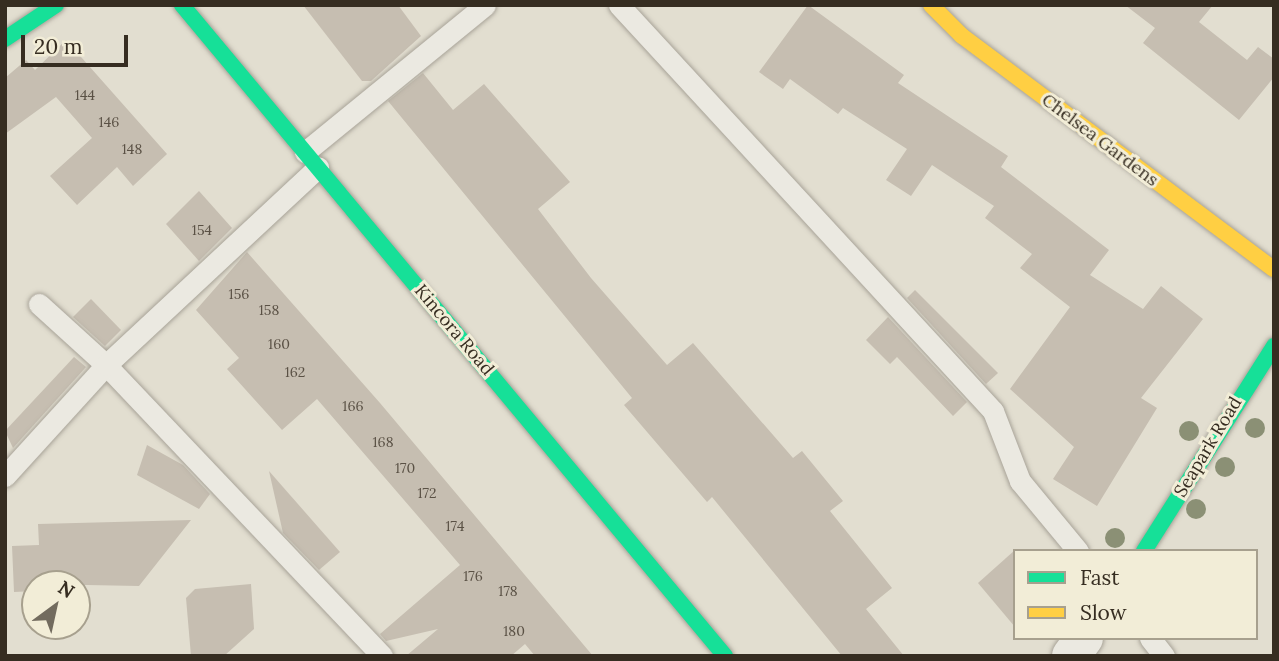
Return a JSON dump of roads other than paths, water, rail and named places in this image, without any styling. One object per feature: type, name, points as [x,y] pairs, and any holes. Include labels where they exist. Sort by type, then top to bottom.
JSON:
[{"type":"street","points":[[5,39],[55,5]]},
{"type":"street","name":"Kincora Road","points":[[182,5],[726,656]]},
{"type":"street","name":"Chelsea Gardens","points":[[931,5],[962,36],[1274,269]]},
{"type":"street","name":"Seapark Road","points":[[1145,549],[1269,357]]},
{"type":"street","points":[[1071,656],[1083,640]]},
{"type":"lane","points":[[5,476],[106,365],[311,160],[485,5]]},
{"type":"lane","points":[[619,5],[993,411],[1020,481],[1076,549]]},
{"type":"lane","points":[[39,304],[106,365],[382,656]]},
{"type":"lane","points":[[1152,640],[1164,656]]}]
